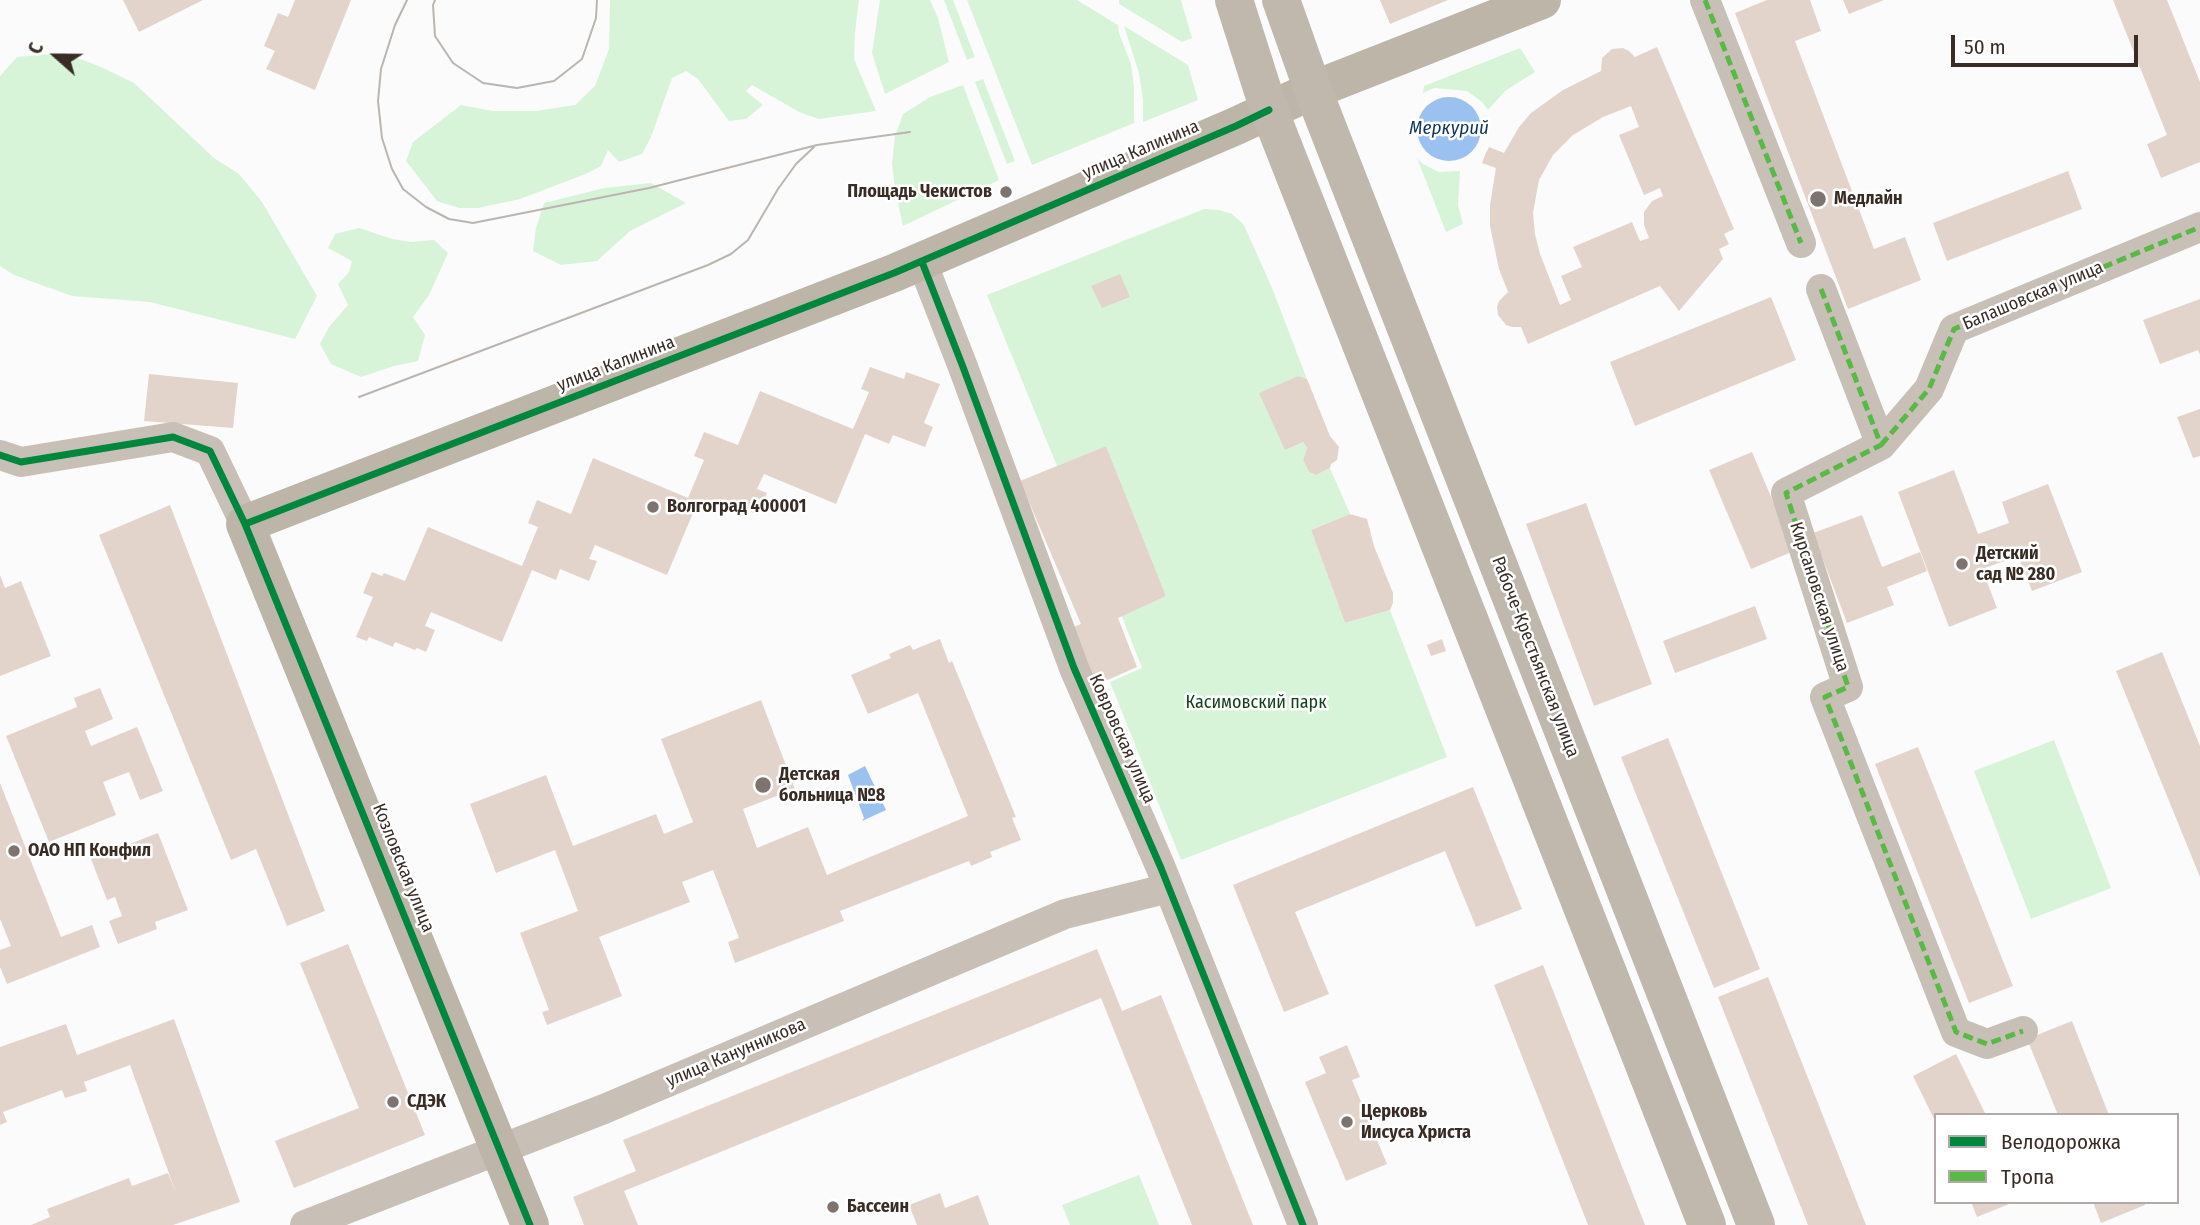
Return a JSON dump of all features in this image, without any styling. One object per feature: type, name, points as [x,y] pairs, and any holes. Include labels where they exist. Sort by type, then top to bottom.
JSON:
[{"type":"main road","points":[[1234,0],[1269,110],[1707,1225]]},
{"type":"main road","name":"Рабоче-Крестьянская улица","points":[[1281,0],[1313,90],[1756,1225]]},
{"type":"street","name":"улица Калинина","points":[[245,524],[922,262],[1313,90],[1542,0]]},
{"type":"street","points":[[1705,0],[1801,243]]},
{"type":"street","name":"Балашовская улица","points":[[1881,445],[1929,389],[1954,330],[2200,226]]},
{"type":"street","name":"Ковровская улица","points":[[922,262],[964,367],[1074,668],[1169,888],[1303,1225]]},
{"type":"street","points":[[1821,289],[1881,445]]},
{"type":"street","points":[[0,455],[21,462],[173,437],[210,451],[245,524]]},
{"type":"street","name":"Кирсановская улица","points":[[1881,445],[1786,493],[1848,687],[1825,697],[1956,1032],[1987,1044],[2023,1031]]},
{"type":"street","name":"Козловская улица","points":[[245,524],[530,1225]]},
{"type":"street","name":"улица Канунникова","points":[[305,1225],[604,1109],[1065,914],[1169,888]]},
{"type":"green space","points":[[610,0],[859,0],[854,59],[876,111],[819,119],[801,113],[752,85],[746,91],[763,105],[746,119],[729,121],[698,79],[686,71],[672,78],[651,137],[642,154],[619,162],[608,150],[601,166],[520,199],[478,208],[459,208],[437,201],[406,161],[413,142],[461,105],[493,111],[536,111],[575,105],[595,86],[609,49]]},
{"type":"green space","points":[[880,0],[930,0],[938,18],[949,62],[885,94],[872,53]]},
{"type":"green space","points":[[944,0],[953,0],[975,57],[967,60]]},
{"type":"green space","points":[[967,0],[1077,0],[1118,25],[1131,64],[1134,123],[1032,165]]},
{"type":"green space","points":[[1119,0],[1181,0],[1192,38],[1182,42],[1119,4]]},
{"type":"green space","points":[[1124,26],[1188,65],[1198,100],[1143,122],[1139,73]]},
{"type":"green space","points":[[1520,48],[1535,72],[1505,91],[1488,110],[1467,91],[1434,88],[1423,93],[1424,86]]},
{"type":"green space","points":[[64,53],[134,83],[214,158],[239,174],[262,202],[317,296],[295,339],[150,302],[72,296],[14,275],[0,266],[0,76],[17,57]]},
{"type":"green space","points":[[983,79],[1015,161],[1007,164],[975,82]]},
{"type":"green space","points":[[963,85],[999,180],[903,226],[892,163],[895,136],[903,114],[930,97]]},
{"type":"green space","points":[[1417,158],[1439,172],[1460,171],[1458,205],[1463,224],[1446,232]]},
{"type":"green space","points":[[651,183],[686,203],[630,231],[597,261],[561,265],[533,251],[536,228],[544,203],[604,188]]},
{"type":"green space","name":"Касимовский парк","points":[[1204,209],[1232,214],[1244,225],[1307,379],[1298,376],[1260,393],[1285,449],[1303,442],[1307,448],[1303,460],[1309,472],[1316,475],[1330,468],[1350,514],[1311,530],[1345,623],[1390,610],[1447,757],[1181,860],[1110,682],[1142,668],[1119,609],[1166,596],[1106,446],[1057,466],[987,295]]},
{"type":"green space","points":[[359,228],[392,239],[411,242],[434,240],[448,253],[429,295],[413,317],[425,335],[418,361],[361,377],[331,364],[320,344],[329,327],[348,305],[338,284],[349,272],[352,261],[328,248],[335,234]]},
{"type":"green space","points":[[2054,740],[2111,888],[2031,919],[1974,771]]},
{"type":"green space","points":[[1139,1175],[1159,1225],[1070,1225],[1062,1205]]},
{"type":"water","name":"Меркурий","points":[[1449,97],[1467,103],[1475,111],[1481,129],[1475,147],[1467,155],[1449,161],[1431,155],[1423,147],[1417,129],[1423,111],[1431,103]]},
{"type":"water","points":[[865,766],[886,810],[862,821],[864,818],[848,775]]},
{"type":"building","points":[[123,0],[203,0],[139,32]]},
{"type":"building","points":[[295,0],[351,0],[315,90],[266,69],[275,51],[264,46],[278,13],[288,17]]},
{"type":"building","points":[[1380,0],[1448,0],[1390,24]]},
{"type":"building","points":[[1767,0],[1810,0],[1821,31],[1795,41],[1874,249],[1905,237],[1921,280],[1848,309],[1735,13]]},
{"type":"building","points":[[1843,0],[1884,0],[1849,14]]},
{"type":"building","points":[[2113,0],[2167,0],[2200,82],[2200,162],[2161,178],[2147,144],[2167,135]]},
{"type":"building","points":[[1657,47],[1734,229],[1724,234],[1729,244],[1719,249],[1723,259],[1679,311],[1660,286],[1528,344],[1521,327],[1506,325],[1498,315],[1499,301],[1508,292],[1499,269],[1490,226],[1490,205],[1496,168],[1482,163],[1489,147],[1504,153],[1519,127],[1531,113],[1563,90],[1601,71],[1602,58],[1612,49],[1623,48],[1635,57]],"holes":[[[1631,106],[1639,127],[1619,135],[1644,195],[1660,188],[1663,196],[1652,201],[1644,212],[1644,225],[1649,238],[1640,241],[1632,222],[1573,247],[1582,267],[1561,276],[1571,300],[1560,305],[1535,234],[1533,213],[1539,180],[1553,155],[1573,135],[1603,117]]]},
{"type":"building","points":[[2068,171],[2082,209],[1947,261],[1933,223]]},
{"type":"building","points":[[1120,274],[1130,297],[1102,308],[1091,286]]},
{"type":"building","points":[[1771,297],[1796,360],[1635,426],[1610,362]]},
{"type":"building","points":[[2200,299],[2200,355],[2198,350],[2160,364],[2143,320]]},
{"type":"building","points":[[870,367],[904,379],[906,372],[940,384],[924,423],[933,427],[925,447],[893,435],[889,444],[865,434],[836,504],[764,474],[757,489],[767,493],[758,515],[730,503],[726,513],[698,501],[667,575],[595,545],[589,559],[597,561],[589,581],[560,569],[556,580],[532,570],[502,642],[431,612],[425,626],[435,630],[426,652],[395,642],[393,647],[369,637],[367,641],[356,637],[373,597],[363,593],[372,572],[382,576],[384,573],[405,581],[428,527],[522,566],[538,527],[528,523],[537,500],[571,514],[593,458],[688,498],[704,460],[694,456],[704,432],[738,445],[760,391],[853,429],[869,392],[861,389]]},
{"type":"building","points":[[149,374],[238,383],[233,428],[144,421]]},
{"type":"building","points":[[1298,376],[1307,379],[1330,436],[1339,447],[1337,460],[1330,468],[1316,475],[1309,472],[1303,460],[1307,448],[1303,442],[1285,450],[1259,393]]},
{"type":"building","points":[[2200,409],[2200,456],[2193,458],[2177,417]]},
{"type":"building","points":[[1106,446],[1166,596],[1118,618],[1137,667],[1094,686],[1071,628],[1081,624],[1020,481]]},
{"type":"building","points":[[1752,452],[1794,551],[1751,569],[1709,470]]},
{"type":"building","points":[[1954,470],[1978,534],[2009,523],[2002,502],[2048,484],[2082,572],[2032,591],[2018,556],[1982,569],[1997,608],[1949,627],[1898,492]]},
{"type":"building","points":[[1586,503],[1652,684],[1594,706],[1526,524]]},
{"type":"building","points":[[170,505],[325,911],[287,926],[256,849],[231,860],[99,535]]},
{"type":"building","points":[[1350,514],[1367,519],[1374,546],[1393,593],[1393,603],[1390,610],[1345,623],[1311,530]]},
{"type":"building","points":[[1862,515],[1882,567],[1920,552],[1927,571],[1887,587],[1894,605],[1847,623],[1813,533]]},
{"type":"building","points":[[0,575],[5,588],[21,581],[51,656],[0,676]]},
{"type":"building","points":[[1755,606],[1767,639],[1675,673],[1663,641]]},
{"type":"building","points":[[940,639],[949,663],[952,661],[1016,817],[1012,818],[1021,840],[990,852],[992,857],[971,866],[969,861],[840,911],[844,921],[735,963],[728,942],[739,938],[713,870],[682,882],[690,902],[599,937],[622,996],[547,1025],[542,1012],[549,1010],[520,933],[578,911],[555,850],[496,873],[470,804],[546,775],[573,846],[656,814],[664,834],[693,822],[661,739],[761,700],[795,789],[743,809],[757,848],[808,827],[827,875],[968,816],[918,693],[868,714],[851,675],[891,658],[889,654],[910,645],[913,650]]},
{"type":"building","points":[[1442,639],[1446,651],[1431,656],[1427,645]]},
{"type":"building","points":[[2162,652],[2200,746],[2200,877],[2116,671]]},
{"type":"building","points":[[100,688],[113,719],[85,731],[91,746],[137,727],[163,791],[140,800],[129,772],[103,782],[116,815],[49,842],[6,736],[77,707],[74,698]]},
{"type":"building","points":[[1668,738],[1760,969],[1714,988],[1621,757]]},
{"type":"building","points":[[1918,747],[2013,986],[1969,1003],[1875,764]]},
{"type":"building","name":"ОАО НП Конфил","points":[[0,783],[61,937],[92,925],[100,947],[7,984],[0,967],[0,950],[11,946],[0,919]]},
{"type":"building","points":[[1473,787],[1522,909],[1476,927],[1445,851],[1295,912],[1329,994],[1284,1012],[1233,885]]},
{"type":"building","points":[[158,833],[188,910],[155,922],[157,929],[118,944],[109,921],[122,916],[115,897],[107,900],[91,859]]},
{"type":"building","points":[[348,944],[425,1135],[294,1188],[275,1141],[359,1108],[300,963]]},
{"type":"building","points":[[1097,949],[1122,1011],[1161,995],[1253,1225],[1192,1225],[1101,998],[624,1191],[638,1225],[584,1225],[573,1197],[636,1171],[623,1140]]},
{"type":"building","points":[[1543,965],[1645,1225],[1588,1225],[1494,985]]},
{"type":"building","points":[[1768,977],[1866,1225],[1808,1225],[1718,997]]},
{"type":"building","points":[[174,1019],[240,1202],[173,1225],[31,1225],[50,1217],[47,1209],[129,1178],[132,1186],[168,1173],[176,1193],[130,1065],[84,1082],[87,1091],[65,1098],[62,1090],[3,1112],[7,1122],[0,1125],[0,1047],[66,1024],[77,1055]]},
{"type":"building","points":[[2072,1021],[2108,1113],[2057,1113],[2027,1039]]},
{"type":"building","points":[[1347,1045],[1360,1077],[1352,1080],[1387,1164],[1346,1181],[1305,1082],[1326,1073],[1319,1057]]},
{"type":"building","points":[[1956,1054],[1985,1113],[1934,1113],[1934,1119],[1913,1076]]},
{"type":"building","points":[[940,1193],[945,1208],[978,1195],[989,1225],[917,1225],[909,1205]]},
{"type":"building","points":[[1972,1204],[2009,1204],[1977,1217]]},
{"type":"building","points":[[2094,1204],[2145,1204],[2145,1205],[2101,1223]]},
{"type":"tram line","points":[[407,0],[395,25],[381,69],[378,101],[382,138],[392,169],[403,189],[426,207],[449,219],[473,223],[649,188],[817,145],[910,132]]},
{"type":"tram line","points":[[435,0],[435,36],[453,63],[483,83],[517,88],[554,81],[582,59],[596,18],[597,0]]},
{"type":"tram line","points":[[359,397],[731,254],[748,240],[778,189],[796,164],[814,147]]},
{"type":"marked path","points":[[1705,0],[1801,243]]},
{"type":"marked path","points":[[1881,445],[1929,389],[1954,329],[2200,227]]},
{"type":"marked path","points":[[1821,289],[1881,445],[1786,493],[1848,687],[1825,697],[1956,1032],[1987,1044],[2023,1031]]},
{"type":"cycle path","points":[[245,524],[894,273],[1269,110]]},
{"type":"cycle path","points":[[922,262],[1074,668],[1161,868],[1303,1225]]},
{"type":"cycle path","points":[[0,455],[21,462],[173,437],[210,451],[245,524],[530,1225]]},
{"type":"place","name":"Площадь Чекистов","points":[[1006,192]]},
{"type":"place","name":"Медлайн","points":[[1818,199]]},
{"type":"place","name":"Волгоград 400001","points":[[653,507]]},
{"type":"place","name":"Детский сад № 280","points":[[1962,564]]},
{"type":"place","name":"Детская больница №8","points":[[763,785]]},
{"type":"place","name":"ОАО НП Конфил","points":[[14,851]]},
{"type":"place","name":"СДЭК","points":[[393,1102]]},
{"type":"place","name":"Церковь Иисуса Христа","points":[[1347,1122]]},
{"type":"place","name":"Бассеин","points":[[833,1207]]}]
